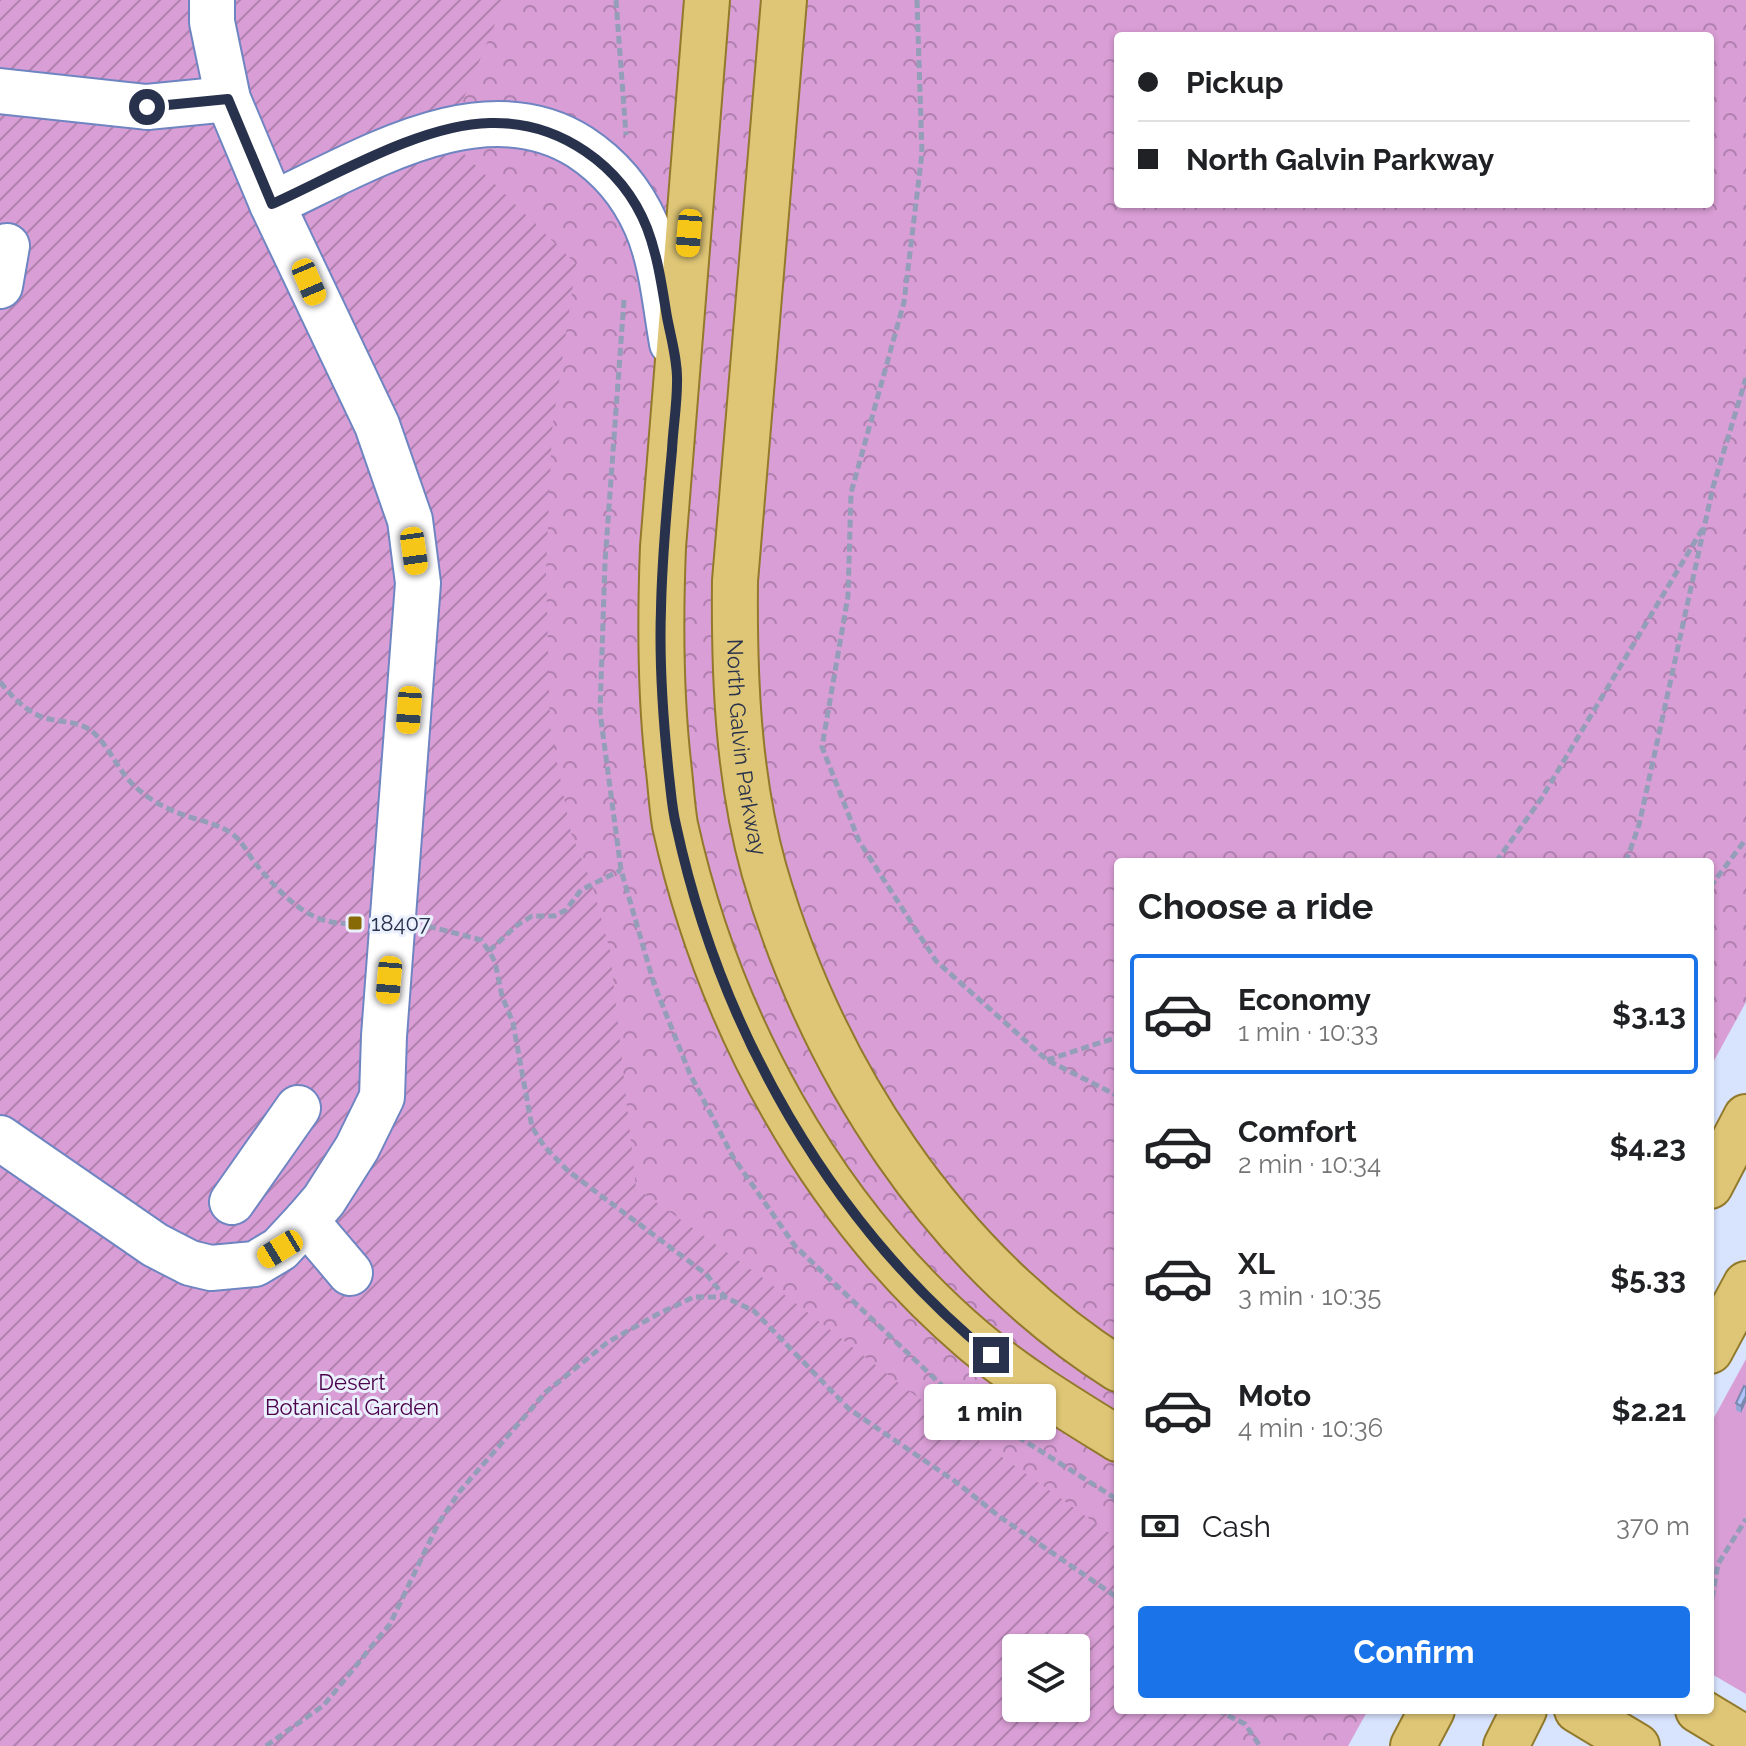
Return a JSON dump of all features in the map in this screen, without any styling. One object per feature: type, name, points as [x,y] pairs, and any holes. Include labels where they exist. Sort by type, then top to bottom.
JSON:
[{"type":"main road","points":[[707,0],[661,599],[666,750],[675,823],[694,896],[732,1006],[787,1114],[826,1174],[892,1258],[971,1338],[1011,1371],[1114,1436]]},
{"type":"main road","name":"North Galvin Parkway","points":[[784,0],[735,581],[734,648],[740,728],[750,803],[764,868],[814,1005],[856,1086],[905,1162],[946,1219],[996,1270],[1047,1316],[1114,1366]]},
{"type":"main road","points":[[1714,1178],[1746,1117]]},
{"type":"main road","points":[[1714,1344],[1746,1284]]},
{"type":"main road","points":[[1413,1746],[1430,1714]]},
{"type":"main road","points":[[1506,1746],[1522,1714]]},
{"type":"main road","points":[[1584,1714],[1637,1746]]},
{"type":"main road","points":[[1705,1714],[1746,1739]]},
{"type":"street","points":[[0,1138],[155,1245],[190,1263],[211,1268],[255,1264],[280,1249],[324,1200],[357,1148],[382,1097],[418,583],[410,520],[377,425],[272,204],[228,99],[212,22],[212,0]]},
{"type":"street","points":[[0,91],[147,107],[228,99]]},
{"type":"street","points":[[272,204],[398,146],[434,134],[488,122],[551,132],[583,149],[611,170],[645,224],[658,262],[678,380]]},
{"type":"street","points":[[232,1202],[298,1108]]},
{"type":"street","points":[[306,1221],[350,1273]]},
{"type":"path","points":[[616,0],[629,145]]},
{"type":"path","points":[[917,0],[922,153],[904,302],[851,493],[848,596],[822,747],[859,841],[936,961],[1047,1060],[1114,1094]]},
{"type":"path","points":[[1627,858],[1639,825],[1713,487],[1746,378]]},
{"type":"path","points":[[1499,858],[1541,799],[1706,523]]},
{"type":"path","points":[[0,682],[26,709],[41,717],[76,723],[92,730],[114,763],[141,792],[179,813],[226,830],[239,840],[269,878],[306,914],[329,923],[363,922]]},
{"type":"path","points":[[1714,882],[1746,839]]},
{"type":"path","points":[[489,951],[532,916],[554,916],[566,910],[581,890],[621,870]]},
{"type":"path","points":[[432,927],[481,940],[489,951],[513,1023],[532,1127],[544,1146],[568,1171],[706,1274],[725,1297],[754,1311],[849,1409],[1114,1595]]},
{"type":"path","points":[[1047,1060],[1114,1038]]},
{"type":"path","points":[[266,1746],[324,1705],[390,1624],[438,1524],[460,1491],[546,1392],[608,1342],[658,1314],[694,1297],[725,1297]]},
{"type":"path","points":[[1714,1587],[1718,1564],[1746,1519]]},
{"type":"path","points":[[1225,1714],[1245,1724],[1260,1746]]},
{"type":"green space","points":[[0,0],[1746,0],[1746,1002],[1714,1061],[1714,858],[1114,858],[1114,1714],[1366,1714],[1348,1746],[0,1746]]},
{"type":"green space","name":"Desert Botanical Garden","points":[[0,0],[505,0],[458,112],[465,155],[576,264],[552,430],[546,571],[550,727],[571,833],[592,884],[610,951],[636,1188],[763,1278],[909,1391],[1114,1536],[1114,1714],[1241,1714],[1227,1746],[0,1746]]},
{"type":"green space","points":[[1746,1359],[1746,1694],[1714,1675],[1714,1418]]},
{"type":"building","points":[[1744,1386],[1746,1396],[1741,1406],[1736,1403]]},
{"type":"place","name":"18407","points":[[355,923]]},
{"type":"route","points":[[147,107],[228,99],[272,204],[398,146],[488,122],[551,132],[573,143],[611,170],[645,224],[658,262],[678,380],[663,547],[660,612],[662,684],[675,823],[694,896],[732,1006],[787,1114],[826,1174],[892,1258],[933,1302],[991,1355]]}]
